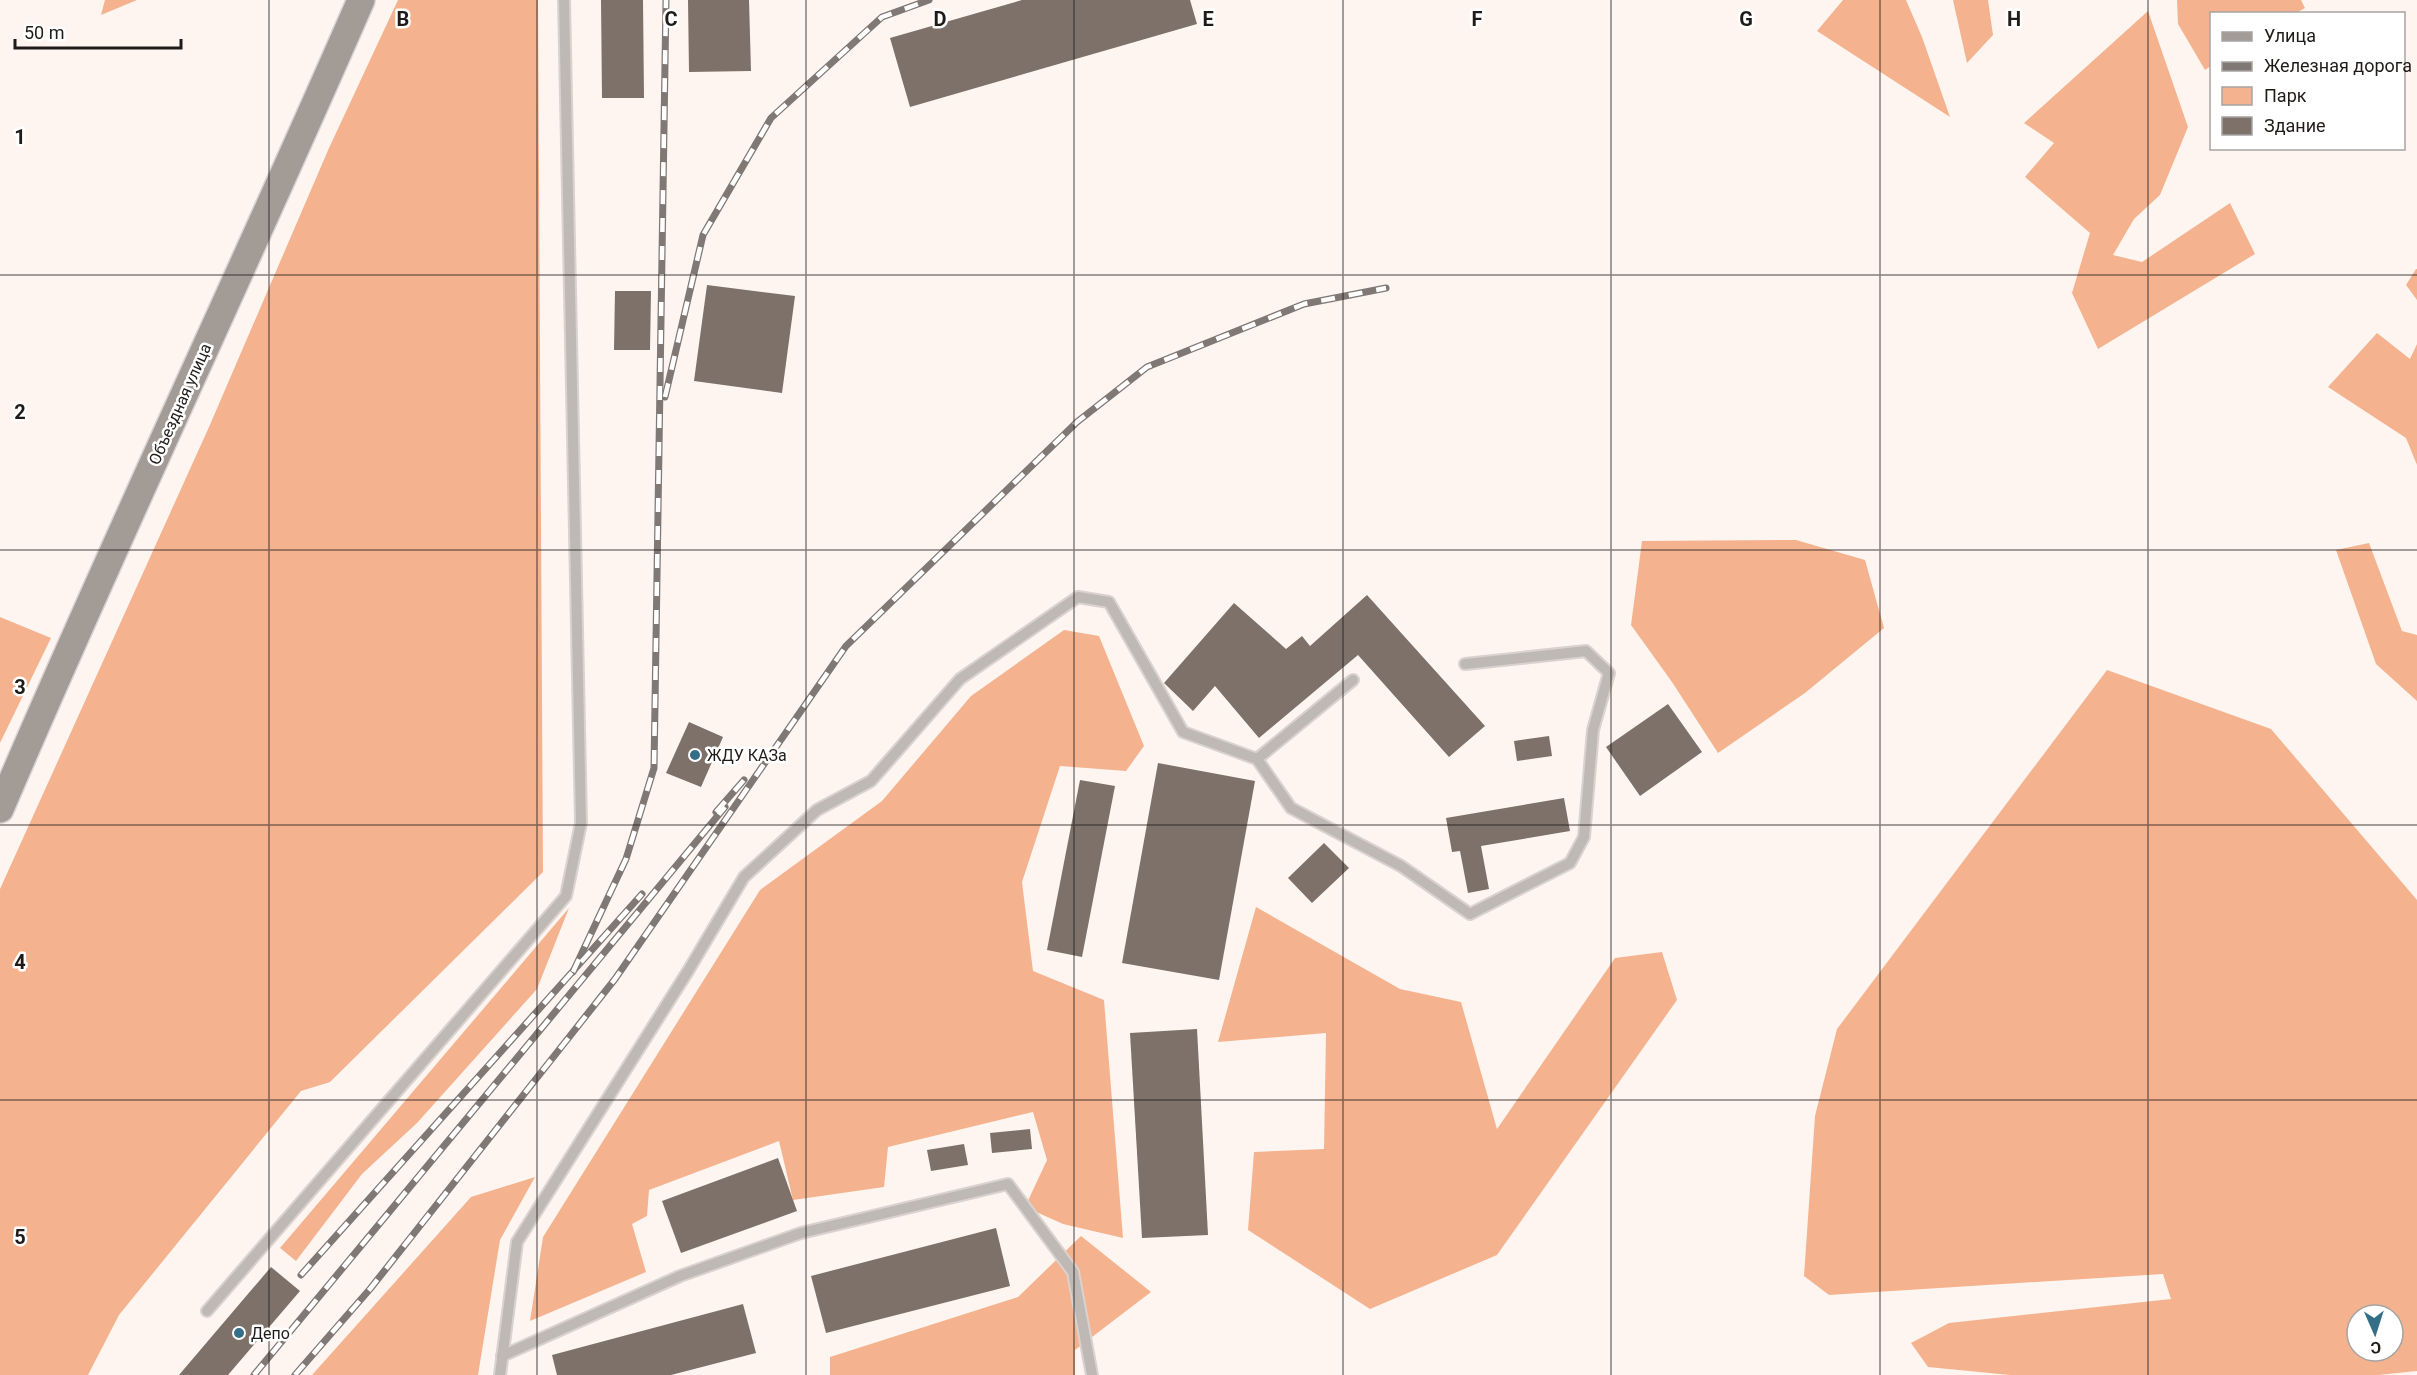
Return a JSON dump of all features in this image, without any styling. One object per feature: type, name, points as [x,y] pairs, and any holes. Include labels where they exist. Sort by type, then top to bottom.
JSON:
[{"type":"main road","name":"Объездная улица","points":[[0,809],[48,696],[361,0]]},
{"type":"lane","points":[[207,1311],[566,896],[581,823],[564,0]]},
{"type":"lane","points":[[500,1375],[517,1242],[688,971],[744,877],[817,810],[871,781],[960,679],[1077,597],[1109,602],[1183,732],[1257,759],[1291,808],[1401,866],[1470,914],[1570,863],[1584,837],[1593,730],[1609,673],[1587,651],[1465,664]]},
{"type":"lane","points":[[1257,759],[1353,680]]},
{"type":"lane","points":[[502,1356],[680,1276],[801,1233],[1008,1184],[1073,1272],[1092,1375]]},
{"type":"green space","points":[[105,0],[137,0],[101,15]]},
{"type":"green space","points":[[398,0],[538,0],[543,872],[330,1082],[301,1091],[119,1315],[88,1375],[0,1375],[0,889],[209,427],[329,148]]},
{"type":"green space","points":[[1843,0],[1906,0],[1922,37],[1950,117],[1817,31]]},
{"type":"green space","points":[[1953,0],[1988,0],[1993,35],[1967,63]]},
{"type":"green space","points":[[2177,0],[2301,0],[2305,8],[2298,12],[2210,12],[2210,67],[2205,70],[2178,24]]},
{"type":"green space","points":[[2148,11],[2188,127],[2160,195],[2134,219],[2113,255],[2142,262],[2230,203],[2255,254],[2098,349],[2072,293],[2090,233],[2025,177],[2054,143],[2024,123]]},
{"type":"green space","points":[[2417,269],[2417,300],[2406,285]]},
{"type":"green space","points":[[2377,333],[2410,359],[2417,344],[2417,465],[2406,438],[2328,387]]},
{"type":"green space","points":[[1796,540],[1865,560],[1884,628],[1805,693],[1718,753],[1672,682],[1631,625],[1642,541]]},
{"type":"green space","points":[[2369,543],[2402,631],[2417,635],[2417,701],[2376,664],[2336,550]]},
{"type":"green space","points":[[0,617],[51,638],[0,743]]},
{"type":"green space","points":[[1064,630],[1099,636],[1144,746],[1126,771],[1060,766],[1022,882],[1033,971],[1104,1000],[1123,1238],[1063,1224],[1025,1207],[1047,1160],[1033,1112],[888,1147],[884,1187],[793,1200],[779,1141],[649,1190],[647,1216],[632,1224],[646,1272],[530,1321],[543,1237],[760,890],[882,801],[971,696]]},
{"type":"green space","points":[[2107,670],[2271,729],[2417,900],[2417,1371],[2378,1375],[2010,1375],[1928,1367],[1911,1343],[1949,1323],[2171,1299],[2163,1274],[1829,1295],[1804,1276],[1815,1116],[1837,1029]]},
{"type":"green space","points":[[1256,907],[1400,989],[1461,1002],[1497,1129],[1615,958],[1662,952],[1677,1000],[1497,1255],[1370,1309],[1248,1230],[1254,1152],[1324,1149],[1326,1033],[1218,1042]]},
{"type":"green space","points":[[569,908],[537,989],[417,1123],[362,1174],[296,1261],[280,1248]]},
{"type":"green space","points":[[535,1177],[500,1240],[478,1375],[312,1375],[471,1197]]},
{"type":"green space","points":[[1081,1236],[1151,1292],[1075,1350],[1075,1375],[830,1375],[830,1357],[1018,1297]]},
{"type":"building","points":[[601,0],[643,0],[644,98],[602,98]]},
{"type":"building","points":[[688,0],[749,0],[751,71],[689,72]]},
{"type":"building","points":[[1022,0],[1190,0],[1197,24],[910,107],[890,38]]},
{"type":"building","points":[[707,285],[795,296],[782,393],[694,381]]},
{"type":"building","points":[[615,291],[651,291],[650,350],[614,350]]},
{"type":"building","points":[[1367,595],[1485,726],[1449,757],[1358,655],[1259,738],[1215,686],[1193,711],[1164,683],[1234,603],[1286,649],[1302,636],[1310,646]]},
{"type":"building","points":[[1668,704],[1702,752],[1640,796],[1606,747]]},
{"type":"building","name":"ЖДУ КАЗа","points":[[689,722],[723,737],[701,787],[666,773]]},
{"type":"building","points":[[1549,736],[1552,756],[1517,761],[1514,741]]},
{"type":"building","points":[[1158,763],[1255,781],[1219,980],[1122,963]]},
{"type":"building","points":[[1080,780],[1115,786],[1082,957],[1047,950]]},
{"type":"building","points":[[1564,798],[1570,831],[1481,846],[1489,889],[1468,893],[1460,851],[1452,852],[1446,818]]},
{"type":"building","points":[[1324,843],[1349,868],[1312,903],[1288,878]]},
{"type":"building","points":[[1197,1029],[1208,1235],[1142,1238],[1130,1033]]},
{"type":"building","points":[[1030,1129],[1032,1149],[992,1153],[990,1133]]},
{"type":"building","points":[[964,1144],[968,1165],[931,1171],[927,1150]]},
{"type":"building","points":[[778,1158],[797,1211],[681,1253],[662,1201]]},
{"type":"building","points":[[996,1228],[1010,1286],[826,1333],[811,1276]]},
{"type":"building","name":"Депо","points":[[271,1267],[300,1291],[228,1375],[179,1375]]},
{"type":"building","points":[[743,1304],[756,1353],[671,1375],[557,1375],[552,1355]]},
{"type":"railway","points":[[573,972],[626,859],[654,768],[666,0]]},
{"type":"railway","points":[[665,397],[703,235],[771,118],[882,17],[929,0]]},
{"type":"railway","points":[[295,1375],[370,1289],[615,979],[846,646],[1077,422],[1147,367],[1304,304],[1386,288]]},
{"type":"railway","points":[[716,812],[744,780]]},
{"type":"railway","points":[[254,1375],[725,807]]},
{"type":"railway","points":[[301,1275],[642,894]]},
{"type":"place","name":"ЖДУ КАЗа","points":[[695,755]]},
{"type":"place","name":"Депо","points":[[239,1333]]}]
